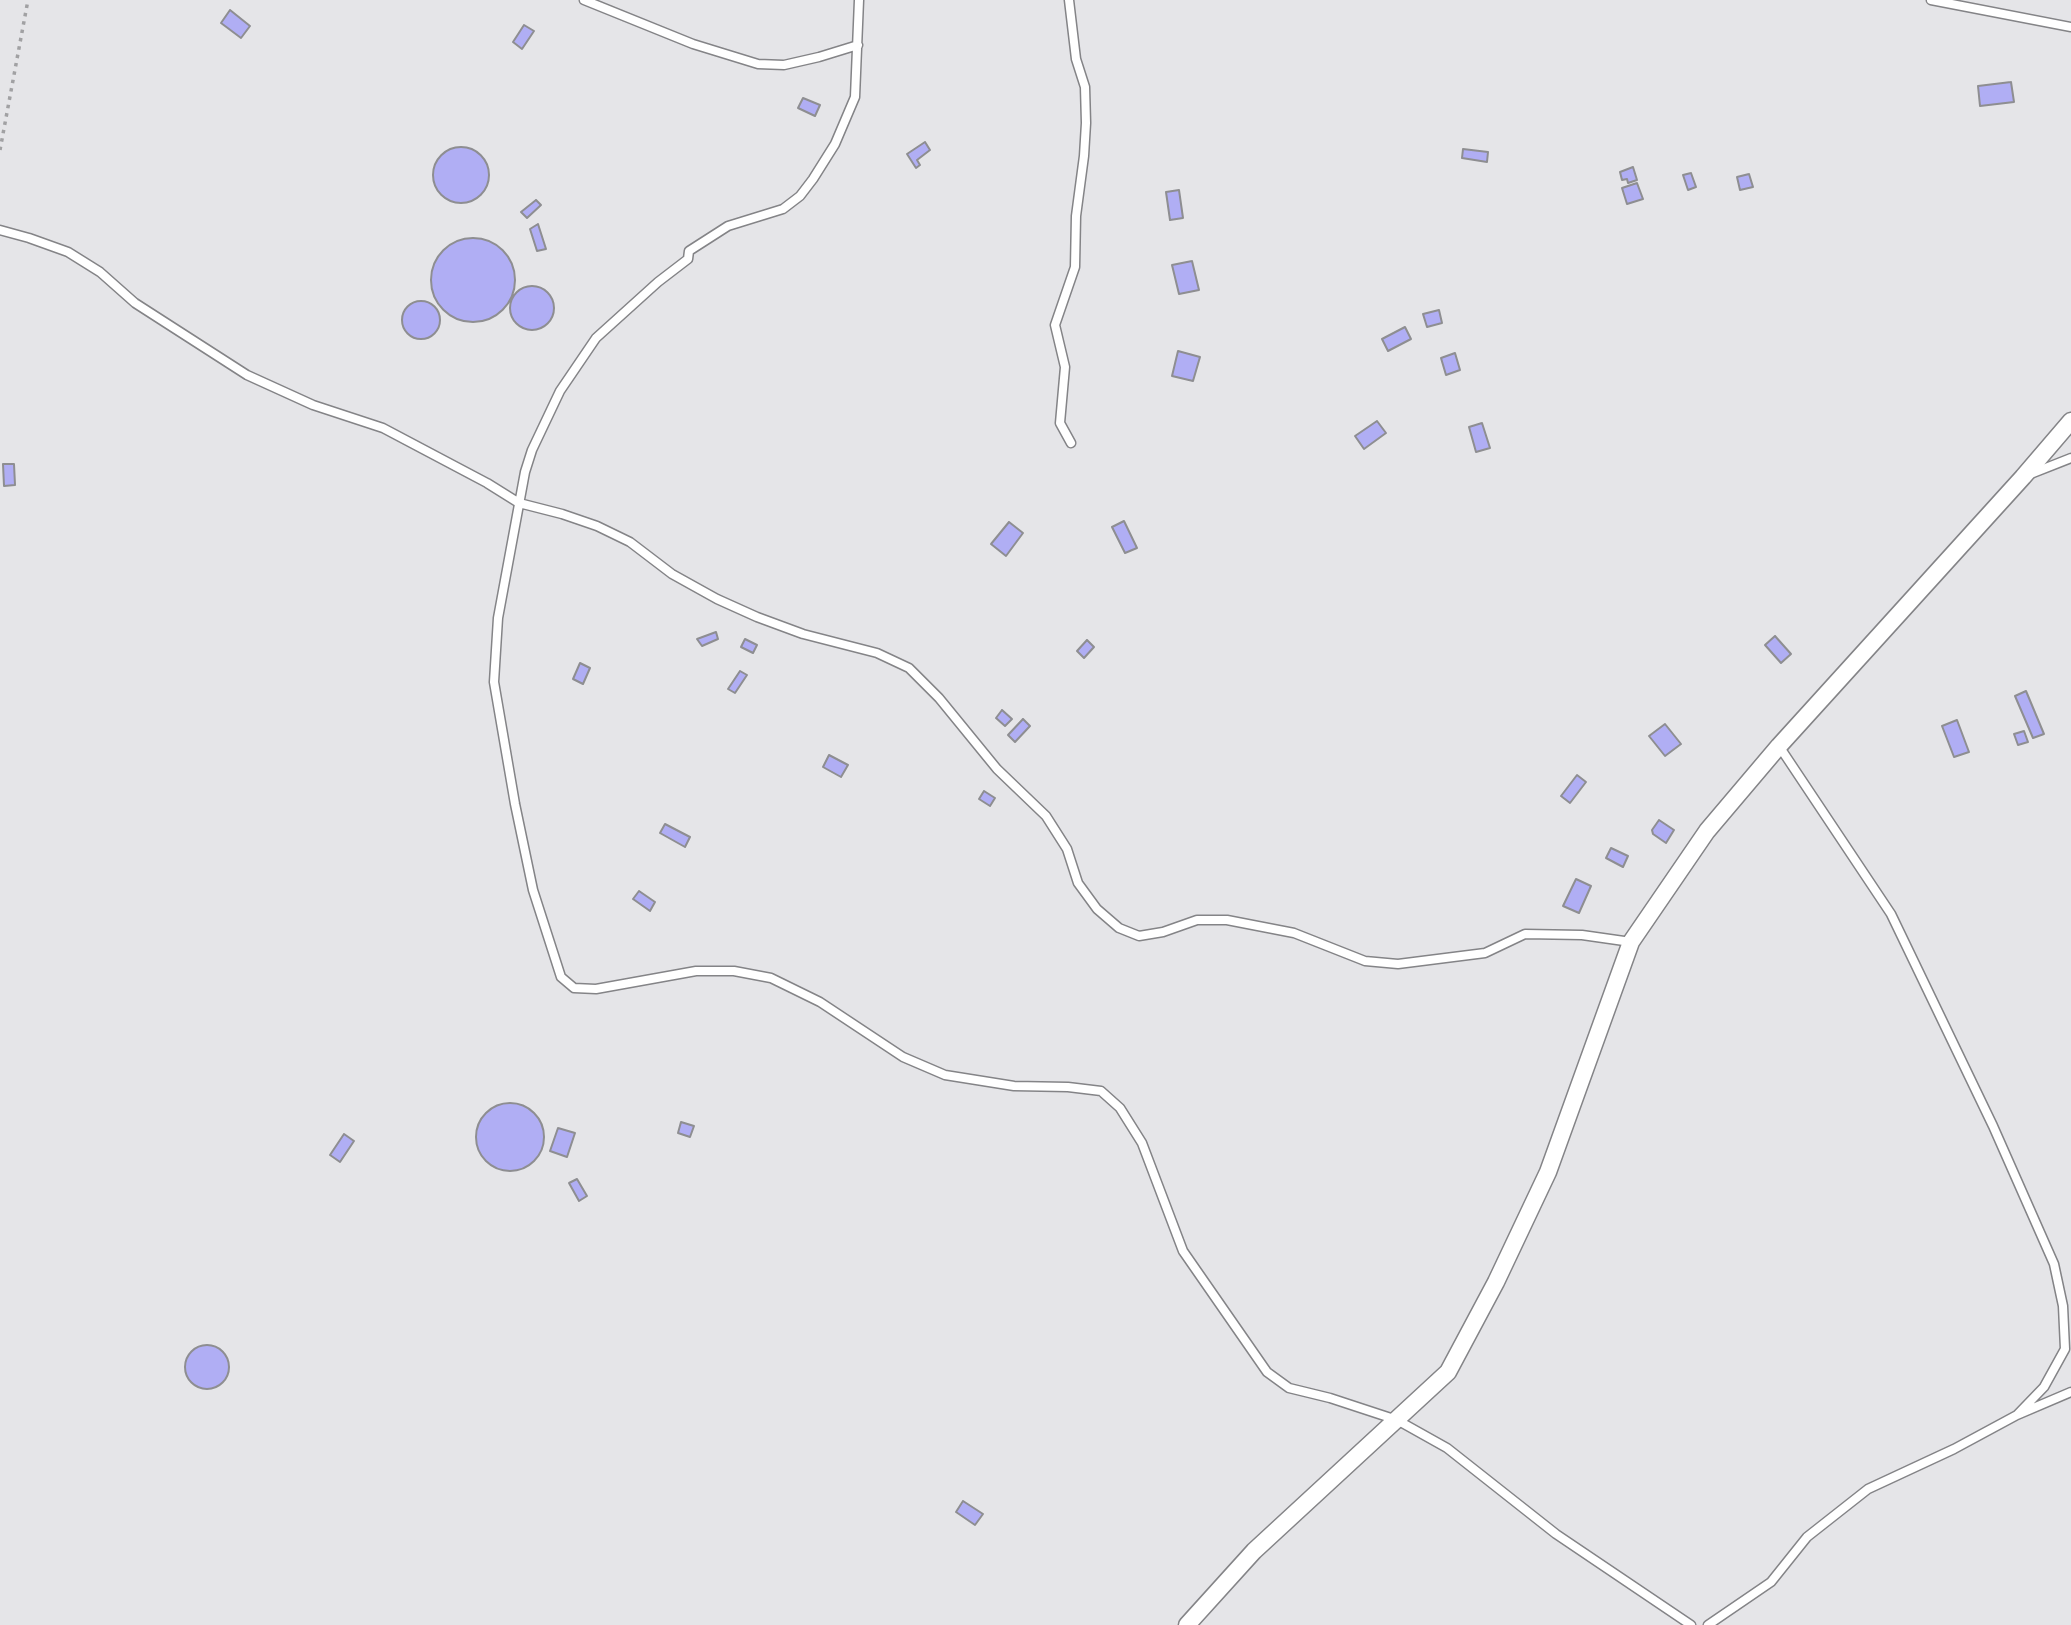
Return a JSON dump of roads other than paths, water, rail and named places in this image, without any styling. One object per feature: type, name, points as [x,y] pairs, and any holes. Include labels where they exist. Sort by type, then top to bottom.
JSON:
[{"type":"street","points":[[1187,1625],[1254,1551],[1448,1372],[1496,1282],[1548,1172],[1631,942],[1707,831],[1779,746],[2071,421]]},
{"type":"lane","points":[[584,0],[693,44],[758,64],[784,65],[858,45]]},
{"type":"lane","points":[[859,0],[855,97],[835,144],[800,196],[783,209],[728,226],[689,251],[688,259],[596,338],[561,391],[532,450],[525,472],[498,618],[494,682],[533,890],[561,976],[575,988],[596,989],[696,971],[734,971],[771,978],[820,1002],[903,1057],[945,1075],[1014,1086],[1101,1091],[1120,1108],[1142,1143],[1183,1251],[1267,1372],[1289,1388],[1397,1420],[1447,1448],[1556,1534],[1691,1625]]},
{"type":"lane","points":[[1069,0],[1076,59],[1084,87],[1086,123],[1076,216],[1075,267],[1055,325],[1065,367],[1060,423],[1071,443]]},
{"type":"lane","points":[[1931,0],[2071,27]]},
{"type":"lane","points":[[0,230],[68,252],[100,272],[135,303],[247,374],[313,405],[383,428],[519,503],[597,526],[630,542],[672,574],[757,617],[803,635],[877,653],[909,668],[939,698],[997,769],[1046,816],[1068,849],[1078,883],[1097,909],[1119,928],[1139,936],[1163,932],[1197,920],[1227,920],[1294,933],[1365,961],[1398,964],[1485,953],[1525,934],[1582,935],[1631,942]]},
{"type":"lane","points":[[2023,477],[2071,457]]},
{"type":"lane","points":[[1779,746],[1891,914],[1993,1126],[2054,1264],[2063,1306],[2065,1349],[2044,1387],[2017,1415]]},
{"type":"lane","points":[[1708,1625],[1771,1582],[1807,1537],[1868,1489],[1954,1450],[2017,1415],[2071,1392]]}]
